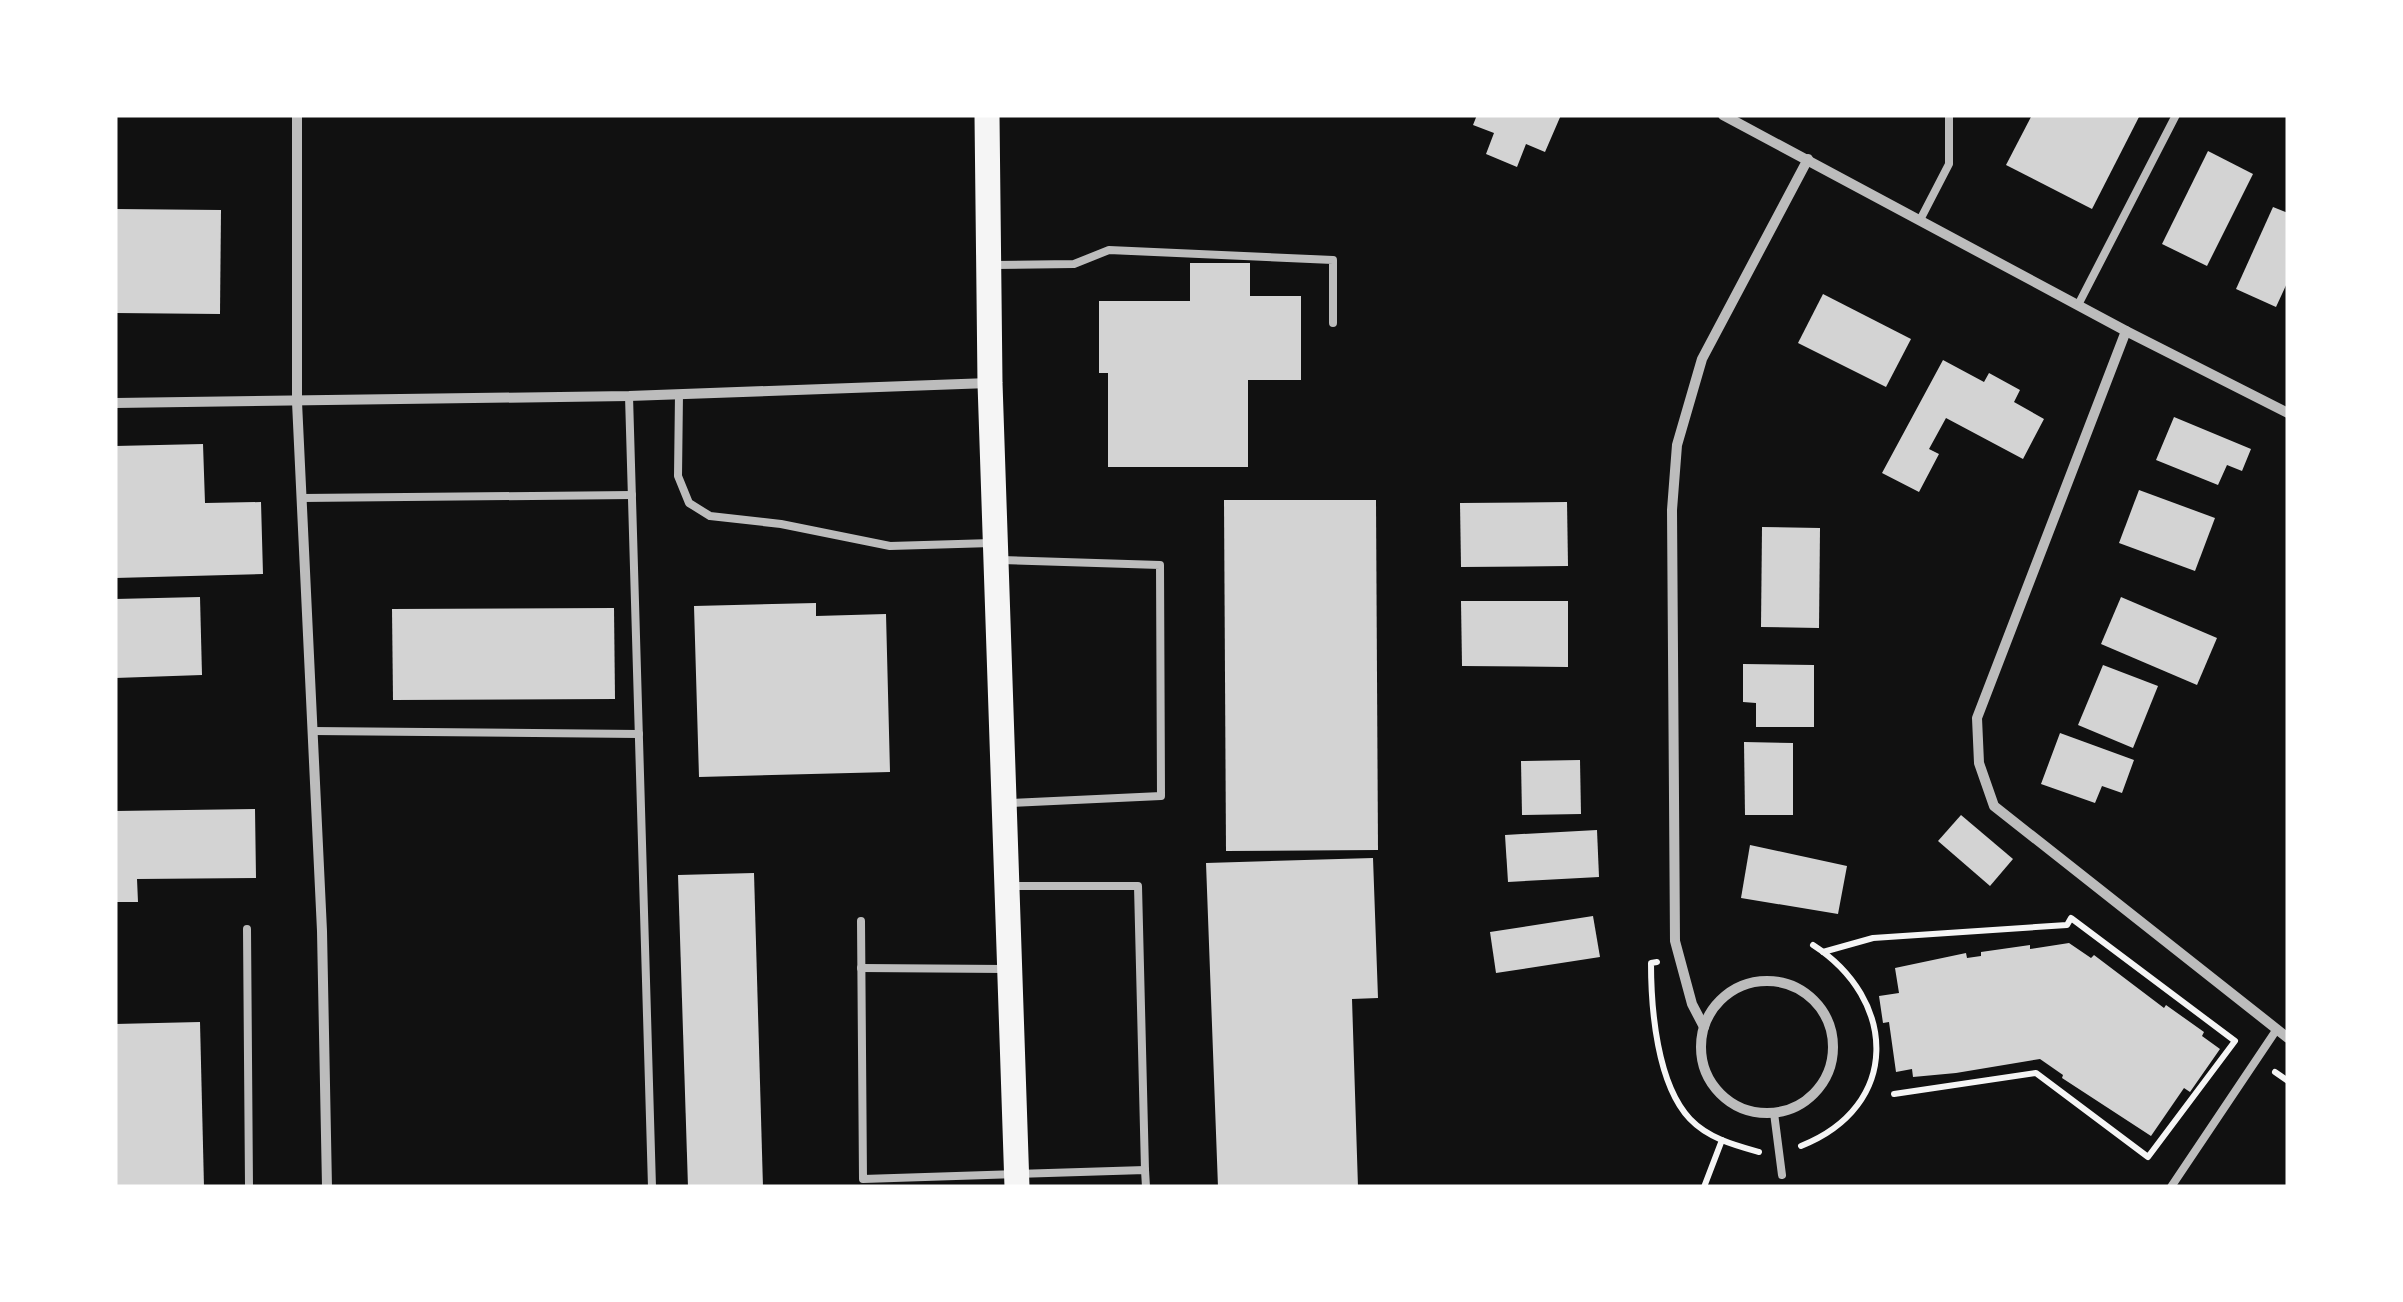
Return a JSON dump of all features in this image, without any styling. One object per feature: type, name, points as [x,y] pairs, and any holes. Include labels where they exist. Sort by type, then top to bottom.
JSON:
[{"type":"main road","points":[[987,115],[990,383],[1016,1180]]},
{"type":"street","points":[[296,115],[297,402],[322,931],[327,1187]]},
{"type":"street","points":[[1723,115],[2288,413]]},
{"type":"street","points":[[1704,1027],[1692,1004],[1676,941],[1672,530],[1677,445],[1702,359],[1808,159]]},
{"type":"street","points":[[2126,330],[1976,718],[1979,763],[1994,806],[2288,1038]]},
{"type":"street","points":[[115,403],[629,396],[990,383]]},
{"type":"street","points":[[1758,982],[1792,986],[1818,1005],[1832,1035],[1829,1070],[1818,1090],[1802,1103],[1774,1113],[1743,1109],[1716,1089],[1702,1062],[1704,1027],[1720,1000],[1739,987],[1758,982]]},
{"type":"lane","points":[[1920,220],[1949,164],[1949,115]]},
{"type":"lane","points":[[2078,304],[2176,115]]},
{"type":"lane","points":[[989,265],[1074,264],[1109,250],[1333,260],[1334,323]]},
{"type":"lane","points":[[680,394],[678,476],[689,503],[710,516],[781,524],[890,546],[1160,565],[1161,796],[1004,803]]},
{"type":"lane","points":[[629,396],[652,1187]]},
{"type":"lane","points":[[302,498],[632,495]]},
{"type":"lane","points":[[312,730],[639,734]]},
{"type":"lane","points":[[1007,886],[1138,886],[1146,1187]]},
{"type":"lane","points":[[860,921],[863,1178],[1016,1180],[1145,1170]]},
{"type":"lane","points":[[248,929],[249,1187]]},
{"type":"lane","points":[[861,968],[1010,970]]},
{"type":"lane","points":[[2171,1187],[2277,1029]]},
{"type":"lane","points":[[1774,1113],[1782,1174]]},
{"type":"path","points":[[1823,952],[1872,938],[2067,924],[2070,918],[2235,1041],[2148,1156],[2036,1073],[1894,1094]]},
{"type":"path","points":[[1678,957],[1651,963],[1651,991],[1663,1062],[1680,1106],[1691,1120],[1722,1140],[1760,1152],[1778,1151],[1810,1142],[1844,1119],[1863,1098],[1874,1071],[1875,1034],[1868,1003],[1848,973],[1812,945]]},
{"type":"path","points":[[2275,1072],[2288,1081]]},
{"type":"path","points":[[1704,1187],[1722,1140]]},
{"type":"building","points":[[1477,115],[1561,115],[1545,152],[1526,144],[1517,167],[1486,154],[1494,133],[1473,125]]},
{"type":"building","points":[[2032,115],[2140,115],[2092,209],[2006,165]]},
{"type":"building","points":[[2208,151],[2253,174],[2207,266],[2162,244]]},
{"type":"building","points":[[2273,207],[2288,213],[2288,281],[2276,307],[2236,289]]},
{"type":"building","points":[[115,209],[221,210],[220,314],[115,313]]},
{"type":"building","points":[[1190,263],[1250,263],[1250,296],[1301,296],[1301,380],[1248,380],[1248,467],[1108,467],[1108,373],[1099,373],[1099,301],[1190,301]]},
{"type":"building","points":[[1823,294],[1911,339],[1886,387],[1798,343]]},
{"type":"building","points":[[1943,360],[1984,382],[1989,373],[2020,390],[2014,402],[2044,419],[2023,459],[1946,418],[1929,449],[1939,454],[1919,492],[1882,473]]},
{"type":"building","points":[[2174,417],[2251,449],[2242,471],[2227,465],[2218,485],[2156,460]]},
{"type":"building","points":[[203,444],[205,503],[261,502],[263,574],[115,578],[115,446]]},
{"type":"building","points":[[2139,490],[2215,518],[2195,571],[2119,543]]},
{"type":"building","points":[[1224,500],[1376,500],[1378,850],[1226,851]]},
{"type":"building","points":[[1567,502],[1568,566],[1461,567],[1460,503]]},
{"type":"building","points":[[1762,527],[1820,528],[1819,628],[1761,627]]},
{"type":"building","points":[[200,597],[202,675],[115,678],[115,599]]},
{"type":"building","points":[[2121,597],[2217,638],[2197,685],[2101,644]]},
{"type":"building","points":[[1461,601],[1568,601],[1568,667],[1462,666]]},
{"type":"building","points":[[816,603],[816,616],[886,614],[890,772],[699,777],[694,606]]},
{"type":"building","points":[[614,608],[615,699],[393,700],[392,609]]},
{"type":"building","points":[[1743,664],[1814,665],[1814,727],[1756,727],[1756,703],[1743,702]]},
{"type":"building","points":[[2103,665],[2158,686],[2133,748],[2078,725]]},
{"type":"building","points":[[2060,733],[2134,760],[2122,793],[2102,786],[2095,803],[2041,784]]},
{"type":"building","points":[[1744,742],[1793,743],[1793,815],[1745,815]]},
{"type":"building","points":[[1580,760],[1581,814],[1522,815],[1521,761]]},
{"type":"building","points":[[255,809],[256,878],[137,879],[138,902],[115,902],[115,811]]},
{"type":"building","points":[[1961,815],[2013,859],[1990,886],[1938,841]]},
{"type":"building","points":[[1597,830],[1599,877],[1508,882],[1505,835]]},
{"type":"building","points":[[1750,845],[1847,866],[1838,914],[1741,898]]},
{"type":"building","points":[[1373,858],[1378,998],[1352,999],[1358,1187],[1218,1187],[1206,863]]},
{"type":"building","points":[[754,873],[763,1187],[688,1187],[678,875]]},
{"type":"building","points":[[1593,916],[1600,957],[1496,973],[1490,932]]},
{"type":"building","points":[[2069,943],[2091,958],[2094,955],[2164,1008],[2166,1005],[2204,1032],[2202,1036],[2220,1049],[2190,1092],[2184,1088],[2151,1136],[2062,1078],[2040,1059],[1913,1077],[1912,1069],[1896,1072],[1889,1022],[1883,1023],[1879,996],[1899,993],[1895,968],[1966,953],[1967,958],[1981,956],[1981,952]]},
{"type":"building","points":[[200,1022],[204,1187],[115,1187],[115,1024]]}]
